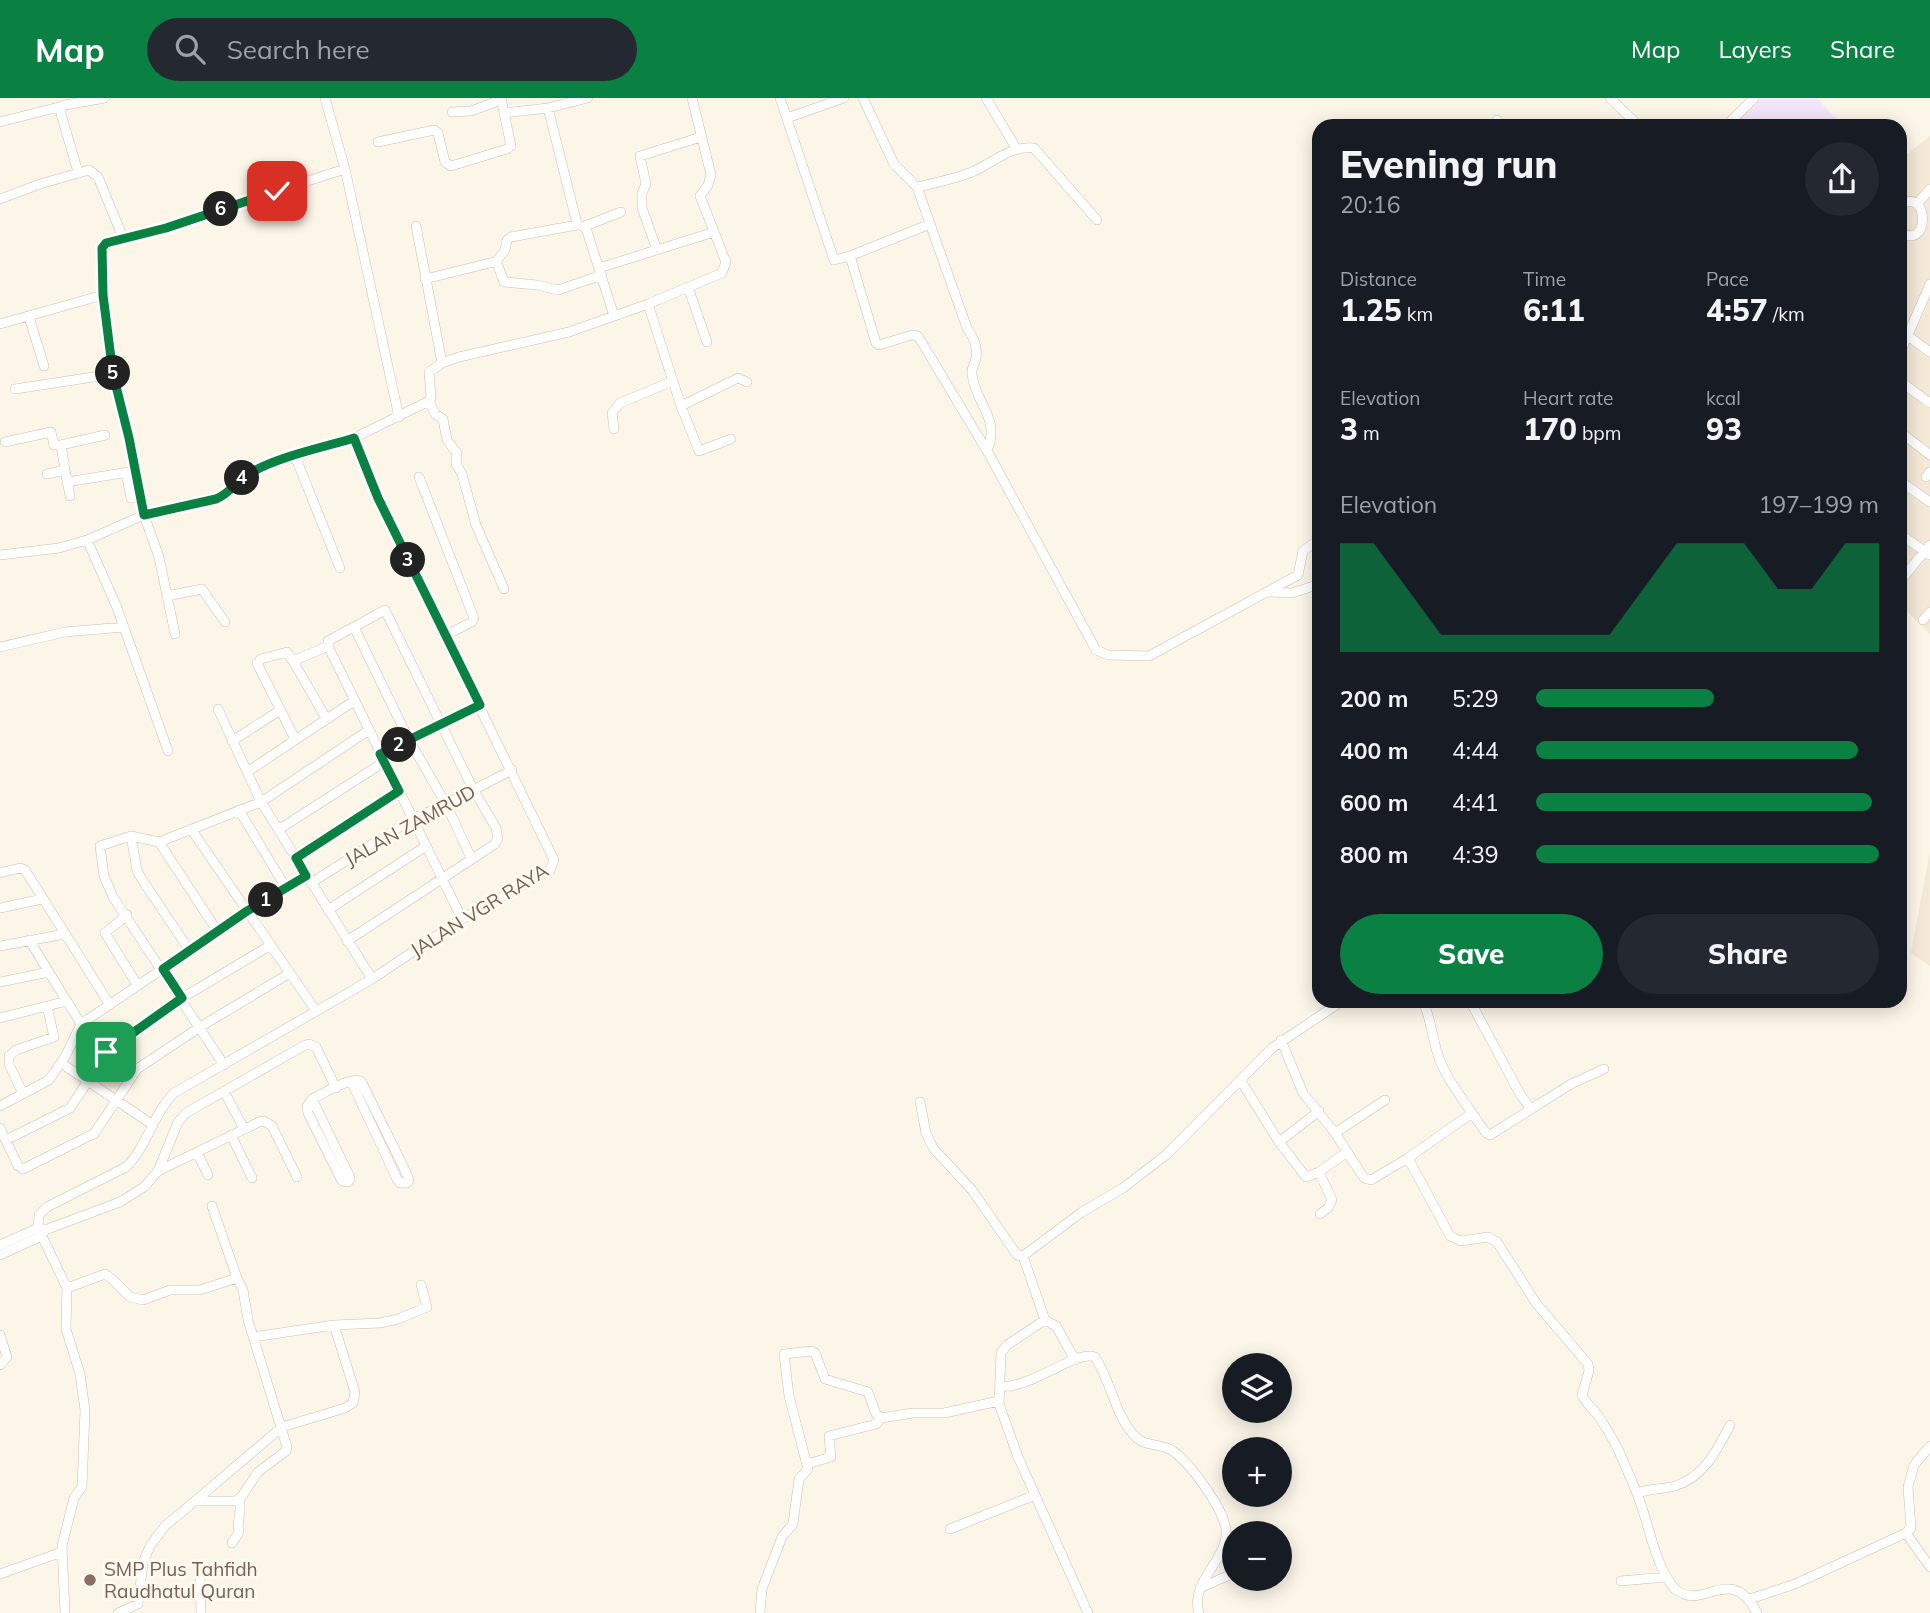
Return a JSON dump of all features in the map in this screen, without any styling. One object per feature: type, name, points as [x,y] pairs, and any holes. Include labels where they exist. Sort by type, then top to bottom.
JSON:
[{"type":"street","points":[[0,122],[65,104],[105,98]]},
{"type":"street","points":[[325,98],[345,169],[398,417]]},
{"type":"street","points":[[504,113],[548,108],[588,98]]},
{"type":"street","points":[[504,589],[476,525],[462,474],[456,464],[458,454],[447,440],[443,419],[435,414],[429,401],[429,372],[442,363],[459,357],[569,332],[648,304],[724,271],[726,262],[700,196],[711,175],[692,98]]},
{"type":"street","points":[[780,98],[834,260],[930,224]]},
{"type":"street","points":[[787,118],[844,98]]},
{"type":"street","points":[[863,98],[894,164],[917,187],[967,328],[974,340],[976,360],[971,372],[993,431],[987,451]]},
{"type":"street","points":[[986,98],[1016,148]]},
{"type":"street","points":[[1610,98],[1632,119]]},
{"type":"street","points":[[379,142],[434,130],[438,133],[445,162],[451,166],[511,146],[501,99],[477,110],[452,113]]},
{"type":"street","points":[[1732,119],[1749,100]]},
{"type":"street","points":[[59,107],[78,172]]},
{"type":"street","points":[[548,108],[581,226],[601,272],[614,316]]},
{"type":"street","points":[[657,250],[642,208],[642,193],[646,184],[640,156],[701,137]]},
{"type":"street","points":[[917,187],[969,173],[1023,146],[1038,150],[1097,220]]},
{"type":"street","points":[[174,634],[159,557],[131,472],[113,374],[103,295],[102,248],[106,243],[124,240],[345,169]]},
{"type":"street","points":[[0,199],[89,170],[99,177],[124,240]]},
{"type":"street","points":[[1919,204],[1930,189]]},
{"type":"street","points":[[1907,202],[1919,204],[1927,215],[1927,232],[1907,235]]},
{"type":"street","points":[[425,279],[496,262],[511,237],[581,226],[621,212]]},
{"type":"street","points":[[416,226],[442,363]]},
{"type":"street","points":[[496,262],[504,282],[558,290],[657,250],[714,232]]},
{"type":"street","points":[[850,256],[877,344],[912,335],[918,336],[987,451],[1058,578],[1091,644],[1099,652],[1118,656],[1149,656],[1298,575],[1303,551],[1312,545]]},
{"type":"street","points":[[1930,284],[1927,299],[1908,335],[1930,352]]},
{"type":"street","points":[[688,287],[707,342]]},
{"type":"street","points":[[0,324],[103,295]]},
{"type":"street","points":[[648,304],[699,452],[731,439]]},
{"type":"street","points":[[29,317],[44,366]]},
{"type":"street","points":[[15,389],[113,374]]},
{"type":"street","points":[[681,406],[738,378],[747,383]]},
{"type":"street","points":[[614,429],[612,413],[620,403],[673,382]]},
{"type":"street","points":[[1907,386],[1930,403]]},
{"type":"street","points":[[0,555],[46,551],[88,540],[144,515],[225,496],[250,473],[354,438],[429,401]]},
{"type":"street","points":[[5,442],[51,432],[54,445],[61,445],[106,435]]},
{"type":"street","name":"JALAN VGR RAYA","points":[[41,1231],[39,1215],[47,1207],[119,1172],[130,1163],[174,1093],[372,979],[462,919],[550,870],[554,865],[512,770],[378,498],[354,438]]},
{"type":"street","points":[[1907,438],[1930,455]]},
{"type":"street","points":[[61,445],[70,496]]},
{"type":"street","points":[[295,456],[340,568]]},
{"type":"street","points":[[47,474],[65,470]]},
{"type":"street","points":[[67,482],[131,472]]},
{"type":"street","points":[[419,477],[474,618],[472,622],[446,635]]},
{"type":"street","points":[[1907,486],[1930,502]]},
{"type":"street","points":[[1907,538],[1928,550],[1907,573]]},
{"type":"street","points":[[88,540],[124,627],[168,751]]},
{"type":"street","points":[[1267,592],[1292,593],[1312,587]]},
{"type":"street","points":[[167,596],[202,589],[225,622]]},
{"type":"street","points":[[348,941],[442,878],[471,858],[495,844],[498,838],[496,828],[473,789],[385,610],[328,641],[328,646],[354,701],[369,730],[412,819],[442,878],[462,919]]},
{"type":"street","points":[[1923,620],[1930,612]]},
{"type":"street","points":[[0,647],[65,632],[124,627]]},
{"type":"street","points":[[354,627],[471,858]]},
{"type":"street","points":[[293,661],[328,646]]},
{"type":"street","points":[[295,739],[279,711],[257,661],[287,652],[326,718]]},
{"type":"street","points":[[247,772],[354,701]]},
{"type":"street","points":[[278,830],[409,740],[480,705]]},
{"type":"street","points":[[218,709],[261,802],[372,979]]},
{"type":"street","points":[[232,741],[279,711]]},
{"type":"street","points":[[224,1065],[113,897],[104,876],[100,848],[102,844],[131,836],[159,842],[261,802],[369,730]]},
{"type":"street","name":"JALAN ZAMRUD","points":[[0,1106],[47,1082],[61,1063],[81,1024],[247,911],[286,888],[308,880],[412,819],[512,770]]},
{"type":"street","points":[[296,858],[399,791]]},
{"type":"street","points":[[239,810],[286,888]]},
{"type":"street","points":[[191,829],[316,1011]]},
{"type":"street","points":[[131,836],[141,878],[190,951]]},
{"type":"street","points":[[159,842],[218,932]]},
{"type":"street","points":[[328,911],[426,846]]},
{"type":"street","points":[[0,873],[20,868],[25,870],[110,1005]]},
{"type":"street","points":[[0,908],[42,899]]},
{"type":"street","points":[[127,915],[105,933],[138,986]]},
{"type":"street","points":[[0,946],[65,934]]},
{"type":"street","points":[[29,940],[81,1024]]},
{"type":"street","points":[[6,1140],[70,1108],[111,1046],[182,998],[271,945]]},
{"type":"street","points":[[0,982],[49,972]]},
{"type":"street","points":[[0,1128],[18,1166],[25,1168],[94,1134],[137,1069],[290,973]]},
{"type":"street","points":[[0,1018],[67,1001]]},
{"type":"street","points":[[23,1094],[9,1063],[9,1056],[12,1052],[54,1037],[47,1006]]},
{"type":"street","points":[[920,1102],[926,1133],[933,1148],[972,1190],[1017,1255],[1023,1256],[1082,1212],[1123,1188],[1166,1156],[1281,1040],[1331,1008]]},
{"type":"street","points":[[1426,1008],[1444,1071],[1490,1135],[1571,1084],[1604,1069]]},
{"type":"street","points":[[1474,1008],[1520,1094],[1531,1109]]},
{"type":"street","points":[[1281,1040],[1299,1086],[1335,1133],[1364,1178],[1371,1180],[1408,1158],[1472,1113]]},
{"type":"street","points":[[0,1245],[126,1198],[144,1187],[158,1171],[182,1117],[309,1044],[319,1051],[336,1088]]},
{"type":"street","points":[[61,1063],[153,1125]]},
{"type":"street","points":[[312,1100],[349,1175],[348,1182],[342,1181],[307,1106],[312,1100],[351,1082],[358,1080],[364,1084],[404,1167],[409,1180],[407,1183],[400,1183],[397,1179],[351,1082]]},
{"type":"street","points":[[1241,1081],[1279,1142],[1306,1177],[1319,1172],[1347,1152]]},
{"type":"street","points":[[224,1091],[243,1129]]},
{"type":"street","points":[[1335,1133],[1385,1100]]},
{"type":"street","points":[[1279,1142],[1319,1111]]},
{"type":"street","points":[[158,1171],[243,1129],[259,1122],[269,1122],[297,1177]]},
{"type":"street","points":[[231,1135],[252,1178]]},
{"type":"street","points":[[197,1152],[208,1175]]},
{"type":"street","points":[[1408,1158],[1450,1236],[1461,1241],[1488,1237],[1497,1242],[1536,1303],[1585,1359],[1589,1371],[1582,1395],[1604,1424],[1637,1493],[1666,1577],[1678,1592],[1689,1600],[1702,1599],[1728,1590],[1750,1599],[1757,1613]]},
{"type":"street","points":[[1319,1172],[1332,1200],[1328,1208],[1320,1214]]},
{"type":"street","points":[[195,1501],[231,1502],[239,1499],[258,1472],[286,1451],[282,1427],[246,1315],[245,1296],[212,1206]]},
{"type":"street","points":[[0,1255],[41,1231]]},
{"type":"street","points":[[41,1231],[67,1286],[66,1329],[80,1374],[85,1410],[82,1487],[74,1498],[62,1552],[65,1613]]},
{"type":"street","points":[[1023,1256],[1045,1320],[1056,1326],[1075,1360]]},
{"type":"street","points":[[67,1286],[105,1274],[130,1297],[144,1300],[170,1290],[200,1290],[237,1278]]},
{"type":"street","points":[[253,1337],[334,1325],[380,1323],[425,1310],[427,1304],[421,1285]]},
{"type":"street","points":[[1045,1320],[1003,1349],[1000,1359],[999,1401],[1008,1433],[1088,1613]]},
{"type":"street","points":[[118,1613],[138,1604],[143,1563],[150,1546],[165,1526],[282,1427],[345,1408],[353,1403],[355,1392],[334,1325]]},
{"type":"street","points":[[0,1335],[7,1357],[0,1365]]},
{"type":"street","points":[[760,1613],[762,1589],[782,1537],[793,1524],[796,1489],[799,1479],[808,1469],[789,1396],[785,1352],[815,1353],[825,1379],[868,1392],[876,1414],[881,1418]]},
{"type":"street","points":[[1001,1385],[1009,1387],[1089,1355],[1095,1357],[1118,1410],[1132,1433],[1140,1441],[1168,1448],[1189,1465],[1224,1519],[1225,1540],[1200,1588],[1196,1601],[1199,1613]]},
{"type":"street","points":[[807,1464],[831,1457],[829,1436],[876,1424],[881,1418],[913,1413],[944,1413],[999,1401]]},
{"type":"street","points":[[1637,1493],[1674,1486],[1694,1478],[1708,1462],[1730,1425]]},
{"type":"street","points":[[1750,1599],[1795,1584],[1906,1533],[1911,1528],[1907,1494],[1914,1465],[1930,1446]]},
{"type":"street","points":[[950,1529],[1035,1495]]},
{"type":"street","points":[[232,1543],[239,1532],[239,1499]]},
{"type":"street","points":[[1906,1533],[1930,1566]]},
{"type":"street","points":[[0,1574],[62,1552]]},
{"type":"street","points":[[200,1577],[201,1613]]},
{"type":"street","points":[[1621,1581],[1666,1577]]},
{"type":"street","points":[[1200,1588],[1222,1578]]},
{"type":"shaded area","points":[[1760,98],[1817,98],[1836,119],[1739,119]]},
{"type":"shaded area","points":[[1930,136],[1930,634],[1907,612],[1907,154]]},
{"type":"shaded area","points":[[1930,851],[1930,966],[1911,953]]},
{"type":"place","name":"SMP Plus Tahfidh Raudhatul Quran","points":[[90,1580]]},
{"type":"route","points":[[106,1052],[182,998],[163,969],[247,911],[306,876],[296,858],[399,791],[380,754],[480,705],[378,498],[354,438],[258,469],[243,478],[225,496],[144,515],[113,374],[103,295],[103,245],[166,228],[277,191]]}]
